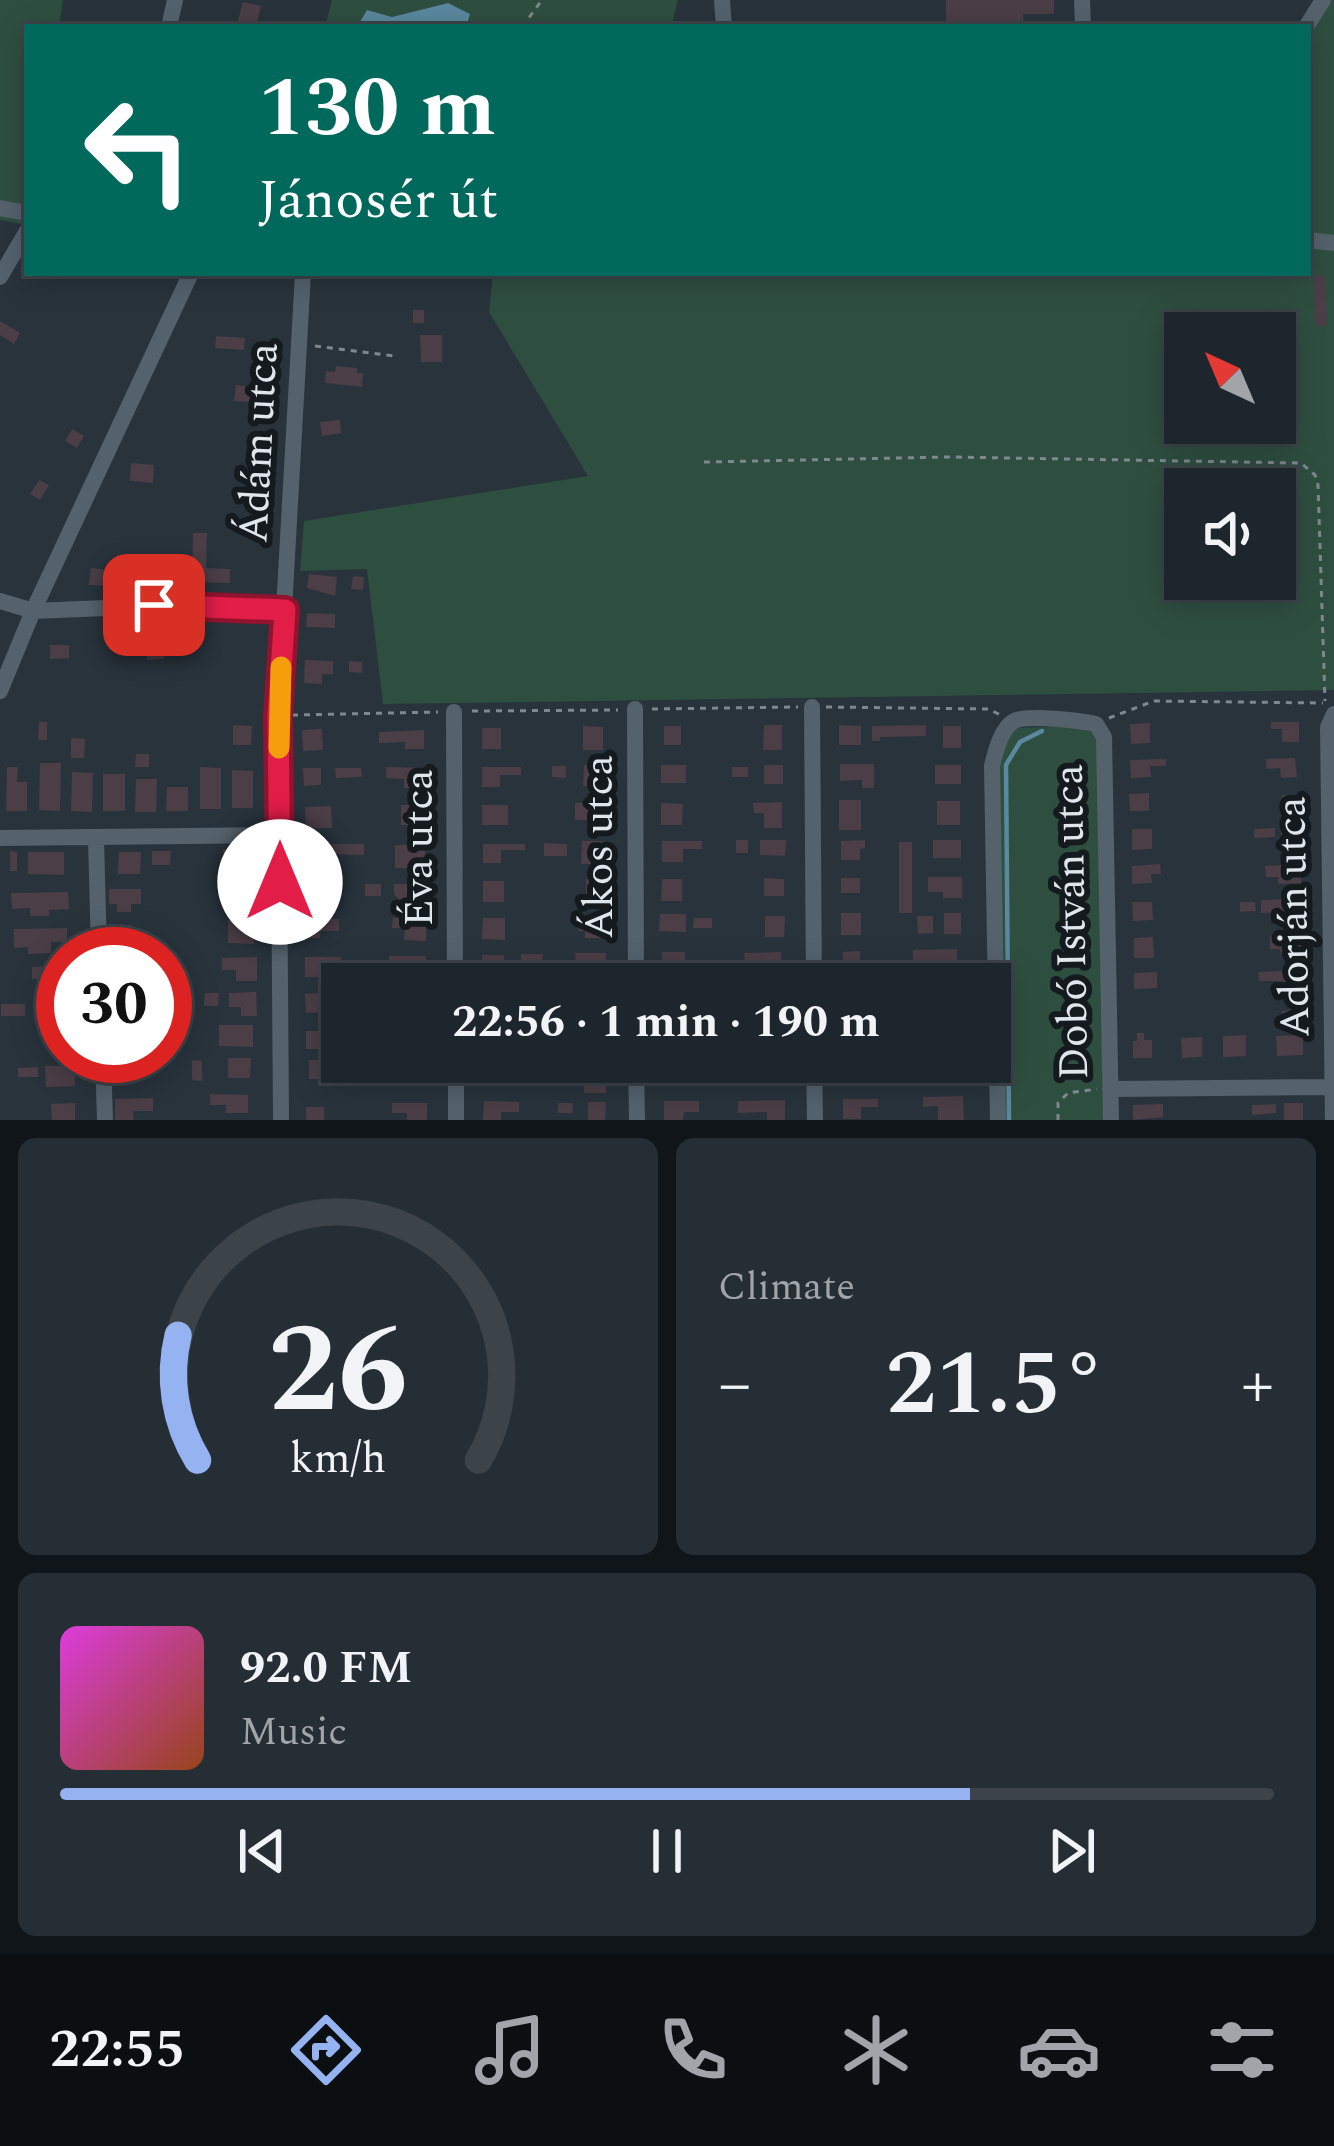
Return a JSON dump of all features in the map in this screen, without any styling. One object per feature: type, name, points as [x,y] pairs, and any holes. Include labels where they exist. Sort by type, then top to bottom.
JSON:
[{"type":"street","points":[[0,278],[24,236]]},
{"type":"street","points":[[0,691],[190,276]]},
{"type":"street","name":"Ádám utca","points":[[281,1120],[278,716],[303,276]]},
{"type":"street","points":[[0,601],[33,611],[154,605],[285,610]]},
{"type":"street","points":[[812,707],[814,963]]},
{"type":"street","name":"Adorján utca","points":[[1329,708],[1333,1120]]},
{"type":"street","name":"Ákos utca","points":[[634,710],[636,963]]},
{"type":"street","name":"Éva utca","points":[[454,712],[455,963]]},
{"type":"street","points":[[998,1120],[992,766],[996,748],[1014,721],[1096,724]]},
{"type":"street","name":"Dobó István utca","points":[[1096,724],[1107,752],[1111,1120]]},
{"type":"street","points":[[0,838],[280,835]]},
{"type":"street","points":[[95,838],[99,927]]},
{"type":"street","points":[[104,1083],[105,1120]]},
{"type":"street","points":[[456,1083],[456,1120]]},
{"type":"street","points":[[636,1083],[637,1120]]},
{"type":"street","points":[[814,1083],[815,1120]]},
{"type":"street","points":[[1110,1089],[1333,1087]]},
{"type":"path","points":[[302,345],[395,356]]},
{"type":"path","points":[[704,462],[950,458],[1301,463],[1315,475],[1318,485],[1329,708]]},
{"type":"path","points":[[1096,724],[1124,709],[1154,701],[1329,708],[1334,704]]},
{"type":"path","points":[[1058,1120],[1058,1103],[1068,1093],[1110,1089]]},
{"type":"green space","points":[[0,0],[63,0],[59,24],[24,24],[24,225],[0,220]]},
{"type":"green space","points":[[332,0],[678,0],[672,24],[467,24],[469,14],[447,3],[392,17],[367,10],[359,24],[326,24]]},
{"type":"green space","points":[[1315,0],[1334,0],[1334,690],[383,704],[367,569],[300,571],[304,521],[588,476],[489,312],[493,276],[1311,276],[1309,24]]},
{"type":"green space","points":[[1083,726],[1099,738],[1105,1120],[999,1120],[999,1083],[1011,1083],[1011,963],[997,963],[995,765],[1012,728]]},
{"type":"water","points":[[448,3],[470,14],[467,24],[359,24],[367,10],[392,17]]},
{"type":"building","points":[[946,0],[1054,0],[1054,14],[1023,14],[1024,24],[946,24]]},
{"type":"building","points":[[243,2],[261,6],[257,24],[237,24]]},
{"type":"building","points":[[1325,275],[1327,325],[1315,326],[1314,276]]},
{"type":"building","points":[[413,310],[424,310],[424,323],[413,323]]},
{"type":"building","points":[[0,321],[20,333],[14,344],[0,335]]},
{"type":"building","points":[[420,335],[442,335],[442,362],[421,362]]},
{"type":"building","points":[[216,336],[245,338],[244,350],[215,348]]},
{"type":"building","points":[[336,366],[357,368],[357,373],[363,373],[362,387],[325,383],[326,371],[335,372]]},
{"type":"building","points":[[236,385],[253,387],[251,402],[234,401]]},
{"type":"building","points":[[340,420],[341,433],[322,436],[320,422]]},
{"type":"building","points":[[72,429],[84,436],[77,448],[65,441]]},
{"type":"building","points":[[131,463],[154,465],[153,483],[130,481]]},
{"type":"building","points":[[39,480],[49,485],[40,500],[30,494]]},
{"type":"building","points":[[193,533],[207,533],[206,568],[230,569],[230,583],[192,582]]},
{"type":"building","points":[[91,568],[111,570],[110,586],[89,585]]},
{"type":"building","points":[[309,574],[337,577],[335,596],[307,588]]},
{"type":"building","points":[[353,576],[364,577],[363,590],[351,589]]},
{"type":"building","points":[[307,613],[335,614],[335,628],[306,627]]},
{"type":"building","points":[[164,642],[164,659],[147,660],[146,643]]},
{"type":"building","points":[[50,645],[69,645],[69,658],[50,659]]},
{"type":"building","points":[[305,660],[333,661],[333,674],[322,674],[322,684],[304,683]]},
{"type":"building","points":[[349,661],[362,662],[362,673],[349,672]]},
{"type":"building","points":[[39,722],[47,722],[47,740],[38,740]]},
{"type":"building","points":[[1271,722],[1299,722],[1299,742],[1282,742],[1282,729],[1271,729]]},
{"type":"building","points":[[1150,723],[1150,743],[1131,744],[1130,724]]},
{"type":"building","points":[[233,725],[252,726],[251,745],[233,745]]},
{"type":"building","points":[[764,725],[782,725],[782,750],[763,750]]},
{"type":"building","points":[[839,725],[861,726],[861,745],[839,745]]},
{"type":"building","points":[[926,725],[926,736],[872,741],[872,726]]},
{"type":"building","points":[[583,726],[603,727],[603,750],[583,750]]},
{"type":"building","points":[[664,726],[681,726],[681,745],[664,745]]},
{"type":"building","points":[[943,726],[961,726],[961,748],[943,748]]},
{"type":"building","points":[[482,728],[501,728],[501,749],[482,749]]},
{"type":"building","points":[[322,729],[323,750],[303,751],[302,730]]},
{"type":"building","points":[[424,730],[424,749],[405,749],[405,742],[379,743],[379,732]]},
{"type":"building","points":[[71,738],[85,739],[84,758],[71,758]]},
{"type":"building","points":[[136,754],[149,754],[149,767],[135,767]]},
{"type":"building","points":[[1295,758],[1297,777],[1281,778],[1280,768],[1266,769],[1266,759]]},
{"type":"building","points":[[1166,759],[1166,766],[1150,766],[1151,777],[1131,778],[1130,760]]},
{"type":"building","points":[[40,763],[61,763],[60,811],[39,810]]},
{"type":"building","points":[[840,764],[874,764],[874,788],[862,788],[862,780],[840,781]]},
{"type":"building","points":[[584,765],[605,765],[604,786],[583,786]]},
{"type":"building","points":[[661,765],[686,765],[686,783],[661,783]]},
{"type":"building","points":[[764,765],[783,765],[783,784],[764,784]]},
{"type":"building","points":[[935,765],[961,765],[961,784],[935,784]]},
{"type":"building","points":[[552,766],[566,766],[566,778],[552,777]]},
{"type":"building","points":[[7,767],[18,767],[17,782],[27,782],[27,811],[6,811]]},
{"type":"building","points":[[200,767],[221,768],[221,809],[200,809]]},
{"type":"building","points":[[386,767],[425,768],[425,788],[404,788],[404,779],[386,778]]},
{"type":"building","points":[[482,767],[521,767],[521,775],[500,775],[500,787],[482,787]]},
{"type":"building","points":[[732,767],[748,767],[748,777],[732,777]]},
{"type":"building","points":[[303,768],[321,768],[321,785],[304,786]]},
{"type":"building","points":[[335,768],[361,768],[362,777],[336,778]]},
{"type":"building","points":[[232,770],[253,771],[253,808],[232,808]]},
{"type":"building","points":[[72,772],[93,773],[92,812],[71,811]]},
{"type":"building","points":[[103,774],[125,774],[125,811],[103,811]]},
{"type":"building","points":[[136,779],[157,779],[156,812],[135,812]]},
{"type":"building","points":[[167,787],[188,787],[188,811],[166,811]]},
{"type":"building","points":[[1149,793],[1149,811],[1130,811],[1129,794]]},
{"type":"building","points":[[1282,795],[1299,795],[1300,812],[1283,812]]},
{"type":"building","points":[[839,800],[861,800],[861,830],[839,830]]},
{"type":"building","points":[[937,801],[960,801],[960,825],[937,825]]},
{"type":"building","points":[[782,802],[782,828],[764,828],[764,813],[754,813],[753,803]]},
{"type":"building","points":[[575,803],[605,803],[604,820],[575,820]]},
{"type":"building","points":[[661,803],[683,804],[682,825],[661,825]]},
{"type":"building","points":[[401,805],[426,805],[425,825],[401,825]]},
{"type":"building","points":[[482,805],[508,805],[508,825],[482,825]]},
{"type":"building","points":[[331,806],[332,828],[306,829],[305,807]]},
{"type":"building","points":[[1275,828],[1275,837],[1254,838],[1254,829]]},
{"type":"building","points":[[1281,828],[1300,828],[1300,847],[1281,847]]},
{"type":"building","points":[[1132,829],[1152,829],[1152,849],[1132,850]]},
{"type":"building","points":[[736,840],[748,840],[748,853],[736,853]]},
{"type":"building","points":[[760,840],[786,840],[785,856],[760,855]]},
{"type":"building","points":[[865,840],[860,860],[841,860],[841,841]]},
{"type":"building","points":[[933,840],[961,840],[961,858],[933,858]]},
{"type":"building","points":[[582,841],[605,841],[604,864],[581,864]]},
{"type":"building","points":[[662,841],[702,841],[702,849],[683,849],[683,862],[662,862]]},
{"type":"building","points":[[899,842],[912,842],[912,913],[899,913]]},
{"type":"building","points":[[544,843],[567,844],[567,856],[544,856]]},
{"type":"building","points":[[303,844],[364,844],[364,855],[323,854],[323,863],[303,863]]},
{"type":"building","points":[[483,844],[525,844],[525,850],[501,850],[501,863],[483,863]]},
{"type":"building","points":[[395,845],[425,845],[425,869],[395,868]]},
{"type":"building","points":[[223,849],[254,850],[254,870],[223,870]]},
{"type":"building","points":[[10,851],[17,852],[17,871],[10,871]]},
{"type":"building","points":[[152,851],[171,851],[170,865],[152,865]]},
{"type":"building","points":[[28,852],[64,852],[64,875],[28,874]]},
{"type":"building","points":[[119,852],[141,852],[140,874],[118,874]]},
{"type":"building","points":[[1160,864],[1161,874],[1151,874],[1152,883],[1132,884],[1132,866]]},
{"type":"building","points":[[1300,864],[1301,883],[1278,884],[1278,877],[1266,877],[1265,866]]},
{"type":"building","points":[[928,877],[962,877],[962,898],[928,892]]},
{"type":"building","points":[[764,878],[784,879],[784,896],[764,896]]},
{"type":"building","points":[[841,878],[860,878],[860,893],[841,893]]},
{"type":"building","points":[[586,879],[605,879],[605,895],[586,895]]},
{"type":"building","points":[[662,879],[682,879],[682,901],[661,901]]},
{"type":"building","points":[[483,881],[504,881],[504,902],[483,902]]},
{"type":"building","points":[[304,883],[322,884],[322,901],[303,901]]},
{"type":"building","points":[[426,883],[426,903],[403,902],[394,895],[394,884]]},
{"type":"building","points":[[365,884],[381,884],[381,896],[365,896]]},
{"type":"building","points":[[230,886],[253,886],[252,906],[230,906]]},
{"type":"building","points":[[109,889],[141,889],[141,904],[131,904],[131,912],[117,912],[117,904],[109,904]]},
{"type":"building","points":[[68,892],[69,909],[49,910],[49,916],[30,916],[30,908],[12,909],[11,893]]},
{"type":"building","points":[[1302,899],[1302,919],[1281,920],[1281,912],[1261,913],[1261,900]]},
{"type":"building","points":[[1132,902],[1152,902],[1153,920],[1133,921]]},
{"type":"building","points":[[1240,902],[1255,902],[1256,911],[1240,912]]},
{"type":"building","points":[[841,913],[861,913],[861,935],[841,935]]},
{"type":"building","points":[[944,913],[961,913],[961,934],[944,934]]},
{"type":"building","points":[[660,914],[686,914],[686,932],[659,931]]},
{"type":"building","points":[[578,916],[605,916],[605,938],[585,938],[585,931],[578,931]]},
{"type":"building","points":[[765,916],[785,916],[784,937],[765,937]]},
{"type":"building","points":[[917,916],[933,916],[933,933],[918,934]]},
{"type":"building","points":[[393,918],[426,919],[426,941],[404,940],[405,928],[392,928]]},
{"type":"building","points":[[483,918],[505,918],[505,940],[482,939]]},
{"type":"building","points":[[694,918],[712,918],[712,928],[693,928]]},
{"type":"building","points":[[305,919],[339,919],[339,931],[321,931],[320,938],[305,938]]},
{"type":"building","points":[[228,920],[255,920],[254,944],[228,943]]},
{"type":"building","points":[[14,929],[36,929],[36,954],[28,954],[28,947],[14,948]]},
{"type":"building","points":[[1301,935],[1301,955],[1281,955],[1280,949],[1270,949],[1270,936]]},
{"type":"building","points":[[1153,937],[1154,958],[1134,958],[1134,938]]},
{"type":"building","points":[[957,949],[957,963],[913,963],[913,950]]},
{"type":"building","points":[[860,951],[860,963],[842,963],[843,952]]},
{"type":"building","points":[[662,952],[685,952],[685,963],[662,963]]},
{"type":"building","points":[[781,952],[782,963],[745,962],[744,953]]},
{"type":"building","points":[[575,953],[606,953],[606,963],[576,963]]},
{"type":"building","points":[[521,954],[543,954],[542,963],[521,962]]},
{"type":"building","points":[[482,955],[504,955],[504,963],[482,963]]},
{"type":"building","points":[[389,956],[426,956],[426,963],[389,963]]},
{"type":"building","points":[[257,957],[257,981],[236,981],[236,970],[222,970],[222,958]]},
{"type":"building","points":[[305,957],[341,957],[341,963],[321,963],[321,977],[305,977]]},
{"type":"building","points":[[1302,970],[1302,989],[1284,990],[1283,981],[1259,981],[1258,972]]},
{"type":"building","points":[[1157,972],[1157,988],[1134,989],[1134,973]]},
{"type":"building","points":[[256,992],[257,1016],[241,1016],[241,1007],[229,1007],[229,993]]},
{"type":"building","points":[[205,993],[219,993],[218,1006],[204,1006]]},
{"type":"building","points":[[321,993],[321,1012],[306,1013],[305,994]]},
{"type":"building","points":[[1,1004],[25,1004],[25,1016],[1,1016]]},
{"type":"building","points":[[1300,1010],[1301,1018],[1282,1019],[1282,1011]]},
{"type":"building","points":[[219,1025],[253,1025],[253,1047],[219,1046]]},
{"type":"building","points":[[306,1031],[321,1031],[321,1049],[306,1049]]},
{"type":"building","points":[[1137,1033],[1152,1040],[1152,1058],[1133,1058]]},
{"type":"building","points":[[1246,1035],[1246,1056],[1223,1057],[1223,1036]]},
{"type":"building","points":[[1303,1035],[1303,1055],[1277,1056],[1276,1036]]},
{"type":"building","points":[[1202,1037],[1202,1057],[1182,1058],[1181,1038]]},
{"type":"building","points":[[228,1058],[251,1058],[250,1078],[228,1078]]},
{"type":"building","points":[[192,1060],[202,1061],[202,1081],[192,1080]]},
{"type":"building","points":[[309,1060],[321,1060],[321,1079],[309,1079]]},
{"type":"building","points":[[36,1067],[36,1077],[18,1077],[18,1068]]},
{"type":"building","points":[[46,1083],[75,1083],[75,1086],[46,1087]]},
{"type":"building","points":[[584,1083],[606,1083],[606,1093],[584,1093]]},
{"type":"building","points":[[210,1094],[248,1095],[248,1113],[226,1113],[226,1105],[210,1105]]},
{"type":"building","points":[[963,1096],[964,1120],[938,1120],[938,1106],[923,1107],[923,1097]]},
{"type":"building","points":[[153,1098],[153,1111],[133,1111],[134,1120],[115,1120],[115,1099]]},
{"type":"building","points":[[843,1099],[878,1099],[878,1107],[861,1107],[861,1119],[843,1119]]},
{"type":"building","points":[[785,1100],[785,1120],[767,1120],[767,1112],[738,1113],[738,1101]]},
{"type":"building","points":[[484,1101],[519,1102],[519,1112],[501,1112],[501,1120],[483,1120]]},
{"type":"building","points":[[664,1101],[699,1101],[699,1112],[684,1112],[683,1120],[664,1120]]},
{"type":"building","points":[[588,1102],[606,1102],[605,1120],[588,1120]]},
{"type":"building","points":[[75,1103],[75,1120],[52,1120],[51,1104]]},
{"type":"building","points":[[392,1103],[427,1103],[427,1120],[407,1120],[407,1113],[392,1113]]},
{"type":"building","points":[[558,1103],[573,1103],[572,1113],[558,1113]]},
{"type":"building","points":[[1284,1103],[1303,1103],[1303,1120],[1284,1120]]},
{"type":"building","points":[[1163,1104],[1163,1117],[1133,1120],[1133,1105]]},
{"type":"building","points":[[1276,1104],[1276,1113],[1252,1115],[1252,1105]]},
{"type":"building","points":[[306,1107],[324,1107],[324,1120],[306,1120]]},
{"type":"waterway","points":[[1009,1120],[1006,765],[1020,742],[1042,731]]},
{"type":"slow traffic","points":[[279,748],[281,667]]},
{"type":"route","points":[[154,605],[285,610],[278,716],[280,882]]}]
